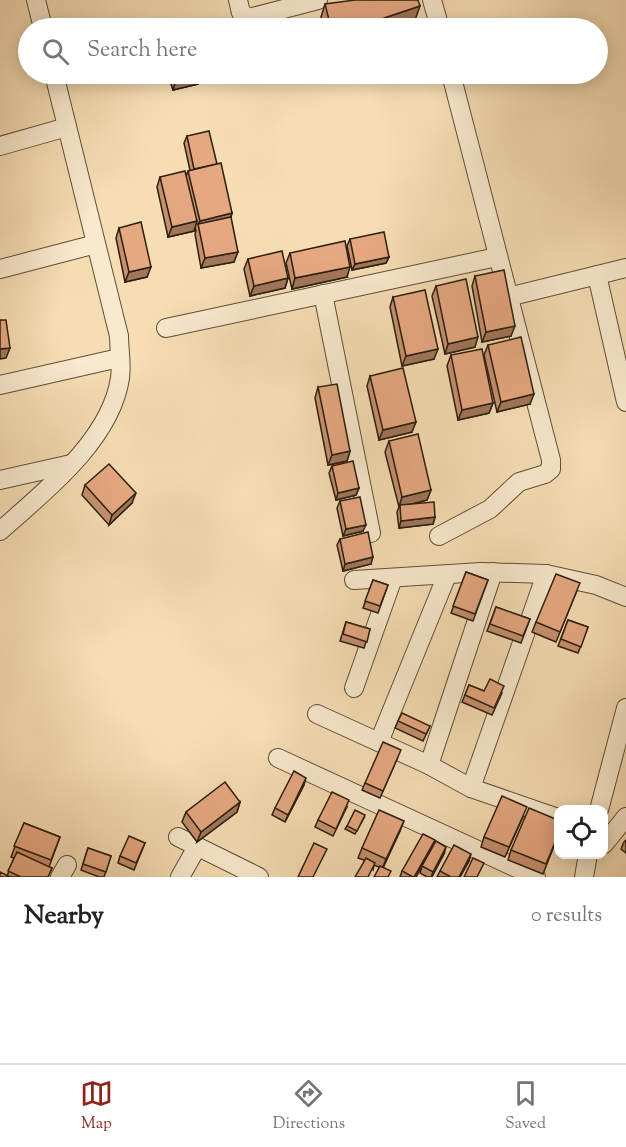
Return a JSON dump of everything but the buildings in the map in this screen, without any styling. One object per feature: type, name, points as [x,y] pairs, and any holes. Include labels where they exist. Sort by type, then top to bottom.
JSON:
[{"type":"street","points":[[36,0],[40,18]]},
{"type":"street","points":[[238,0],[241,13],[249,18],[318,0]]},
{"type":"street","points":[[432,0],[437,18]]},
{"type":"street","points":[[0,531],[73,464],[107,418],[120,378],[119,336],[56,84]]},
{"type":"street","points":[[439,536],[490,508],[519,482],[545,474],[551,469],[551,460],[454,84]]},
{"type":"street","points":[[0,146],[67,127]]},
{"type":"street","points":[[0,269],[96,244]]},
{"type":"street","points":[[166,328],[498,257]]},
{"type":"street","points":[[508,297],[626,268]]},
{"type":"street","points":[[413,275],[418,296]]},
{"type":"street","points":[[597,275],[626,402]]},
{"type":"street","points":[[323,294],[371,533]]},
{"type":"street","points":[[0,385],[119,358]]},
{"type":"street","points":[[0,480],[73,464]]},
{"type":"street","points":[[429,765],[493,572]]},
{"type":"street","points":[[354,580],[493,572],[546,574],[596,585],[626,597]]},
{"type":"street","points":[[471,788],[546,574]]},
{"type":"street","points":[[379,742],[447,575]]},
{"type":"street","points":[[354,688],[393,578]]},
{"type":"street","points":[[600,805],[626,708]]},
{"type":"street","points":[[317,714],[429,765],[471,788],[554,817]]},
{"type":"street","points":[[278,758],[536,877]]},
{"type":"street","points":[[608,838],[626,817]]},
{"type":"street","points":[[178,837],[260,877]]},
{"type":"street","points":[[180,877],[197,848]]}]
